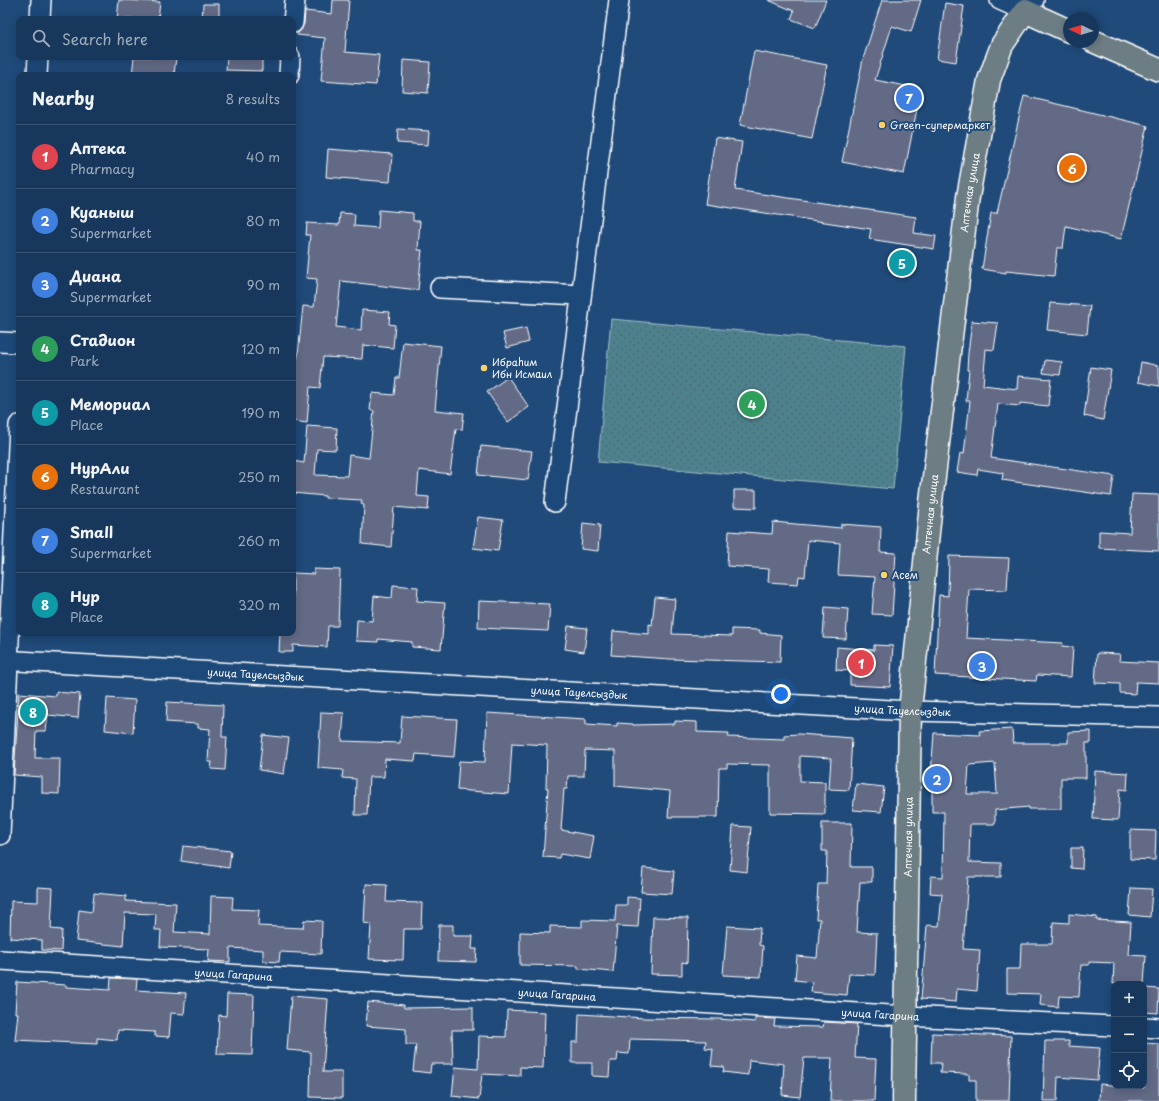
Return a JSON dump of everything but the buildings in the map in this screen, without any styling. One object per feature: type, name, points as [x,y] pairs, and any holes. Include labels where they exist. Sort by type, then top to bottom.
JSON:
[{"type":"main road","points":[[1030,6],[1063,27]]},
{"type":"main road","name":"Аптечная улица","points":[[904,1101],[910,711],[932,493],[968,197],[988,80],[1002,45],[1030,6]]},
{"type":"main road","points":[[1099,44],[1159,70]]},
{"type":"street","points":[[40,16],[41,0]]},
{"type":"street","points":[[294,16],[295,0]]},
{"type":"street","points":[[555,502],[619,0]]},
{"type":"street","points":[[1000,0],[1030,6]]},
{"type":"street","points":[[37,72],[38,60]]},
{"type":"street","points":[[289,72],[290,60]]},
{"type":"street","points":[[440,288],[581,295]]},
{"type":"street","points":[[0,342],[16,343]]},
{"type":"street","points":[[0,835],[4,661],[16,472]]},
{"type":"street","name":"улица Тауелсыздык","points":[[4,661],[910,711],[1159,717]]},
{"type":"street","name":"улица Гагарина","points":[[0,960],[906,1016],[1111,1026]]},
{"type":"street","points":[[1147,1027],[1159,1028]]},
{"type":"green space","points":[[611,319],[906,346],[893,489],[598,462]]},
{"type":"place","name":"Small","points":[[909,98]]},
{"type":"place","name":"Green-супермаркет","points":[[882,125]]},
{"type":"place","name":"НурАли","points":[[1072,168]]},
{"type":"place","name":"Мемориал","points":[[902,263]]},
{"type":"place","name":"Ибраһим Ибн Исмаил","points":[[484,368]]},
{"type":"place","name":"Стадион","points":[[752,404]]},
{"type":"place","name":"Асем","points":[[884,575]]},
{"type":"place","name":"Аптека","points":[[861,663]]},
{"type":"place","name":"Диана","points":[[982,666]]},
{"type":"place","name":"Нур","points":[[33,712]]},
{"type":"place","name":"Куаныш","points":[[937,779]]}]
